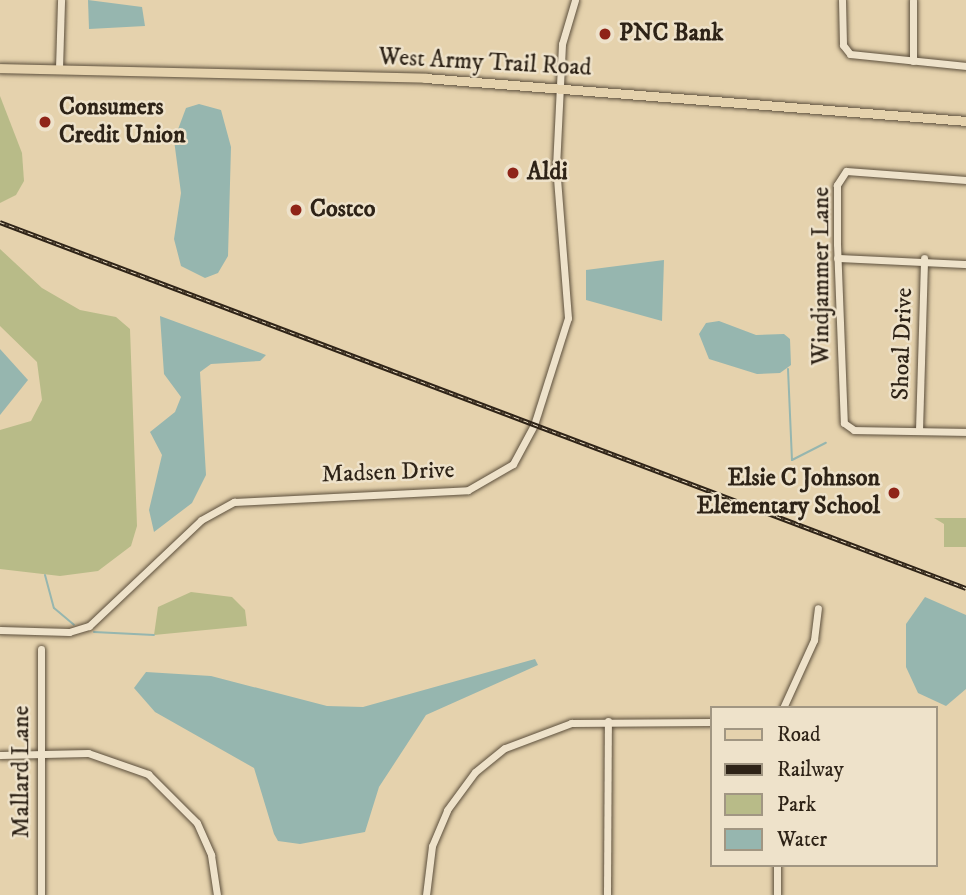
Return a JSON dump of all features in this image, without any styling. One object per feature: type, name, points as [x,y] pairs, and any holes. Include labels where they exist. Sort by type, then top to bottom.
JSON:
[{"type":"main road","name":"West Army Trail Road","points":[[0,68],[559,86],[966,121]]},
{"type":"street","points":[[59,69],[61,0]]},
{"type":"street","name":"Madsen Drive","points":[[0,630],[69,632],[89,626],[201,520],[234,502],[468,490],[513,464],[534,425],[568,318],[556,183],[559,86],[575,0]]},
{"type":"street","points":[[842,0],[846,51],[966,66]]},
{"type":"street","points":[[913,0],[913,61]]},
{"type":"street","name":"Windjammer Lane","points":[[919,430],[848,428],[841,417],[837,185],[846,171],[966,180]]},
{"type":"street","points":[[837,258],[924,258],[966,264]]},
{"type":"street","name":"Shoal Drive","points":[[919,430],[924,258]]},
{"type":"street","points":[[919,430],[966,432]]},
{"type":"street","points":[[784,706],[814,640],[817,608]]},
{"type":"street","name":"Mallard Lane","points":[[41,649],[41,895]]},
{"type":"street","points":[[426,895],[439,826],[466,782],[505,748],[547,728],[608,721],[710,722]]},
{"type":"street","points":[[607,895],[608,721]]},
{"type":"street","points":[[0,755],[41,754],[116,759],[148,774],[181,801],[206,840],[217,895]]},
{"type":"street","points":[[777,867],[777,895]]},
{"type":"green space","points":[[0,96],[22,153],[24,181],[16,195],[0,203]]},
{"type":"green space","points":[[0,249],[42,288],[80,310],[116,317],[130,329],[137,526],[131,546],[98,571],[60,576],[0,569],[0,430],[31,421],[42,400],[37,362],[0,326]]},
{"type":"green space","points":[[934,518],[966,518],[966,547],[944,547],[944,524]]},
{"type":"green space","points":[[191,592],[232,597],[245,610],[247,626],[154,635],[158,607]]},
{"type":"water","points":[[88,0],[142,7],[145,26],[89,29]]},
{"type":"water","points":[[199,104],[221,110],[231,147],[228,256],[218,273],[205,278],[181,266],[174,239],[181,193],[174,140],[186,108]]},
{"type":"water","points":[[664,260],[662,321],[586,300],[586,270]]},
{"type":"water","points":[[160,316],[266,355],[260,361],[211,364],[200,372],[206,475],[192,503],[154,532],[149,510],[162,455],[150,432],[175,412],[181,397],[164,374]]},
{"type":"water","points":[[719,321],[756,335],[784,334],[790,339],[791,365],[780,373],[757,374],[709,359],[699,334],[706,323]]},
{"type":"water","points":[[0,349],[28,380],[0,415]]},
{"type":"water","points":[[925,597],[966,615],[966,689],[946,706],[918,693],[906,667],[906,624]]},
{"type":"water","points":[[535,659],[538,665],[426,715],[379,787],[365,832],[300,844],[278,841],[254,768],[155,712],[134,688],[146,672],[211,676],[327,706],[363,707]]},
{"type":"waterway","points":[[788,369],[792,460],[826,443]]},
{"type":"waterway","points":[[45,575],[54,608],[74,625]]},
{"type":"waterway","points":[[94,632],[154,635]]},
{"type":"railway","points":[[0,222],[966,588]]},
{"type":"place","name":"PNC Bank","points":[[605,34]]},
{"type":"place","name":"Consumers Credit Union","points":[[45,122]]},
{"type":"place","name":"Aldi","points":[[513,173]]},
{"type":"place","name":"Costco","points":[[296,210]]},
{"type":"place","name":"Elsie C Johnson Elementary School","points":[[894,493]]}]
